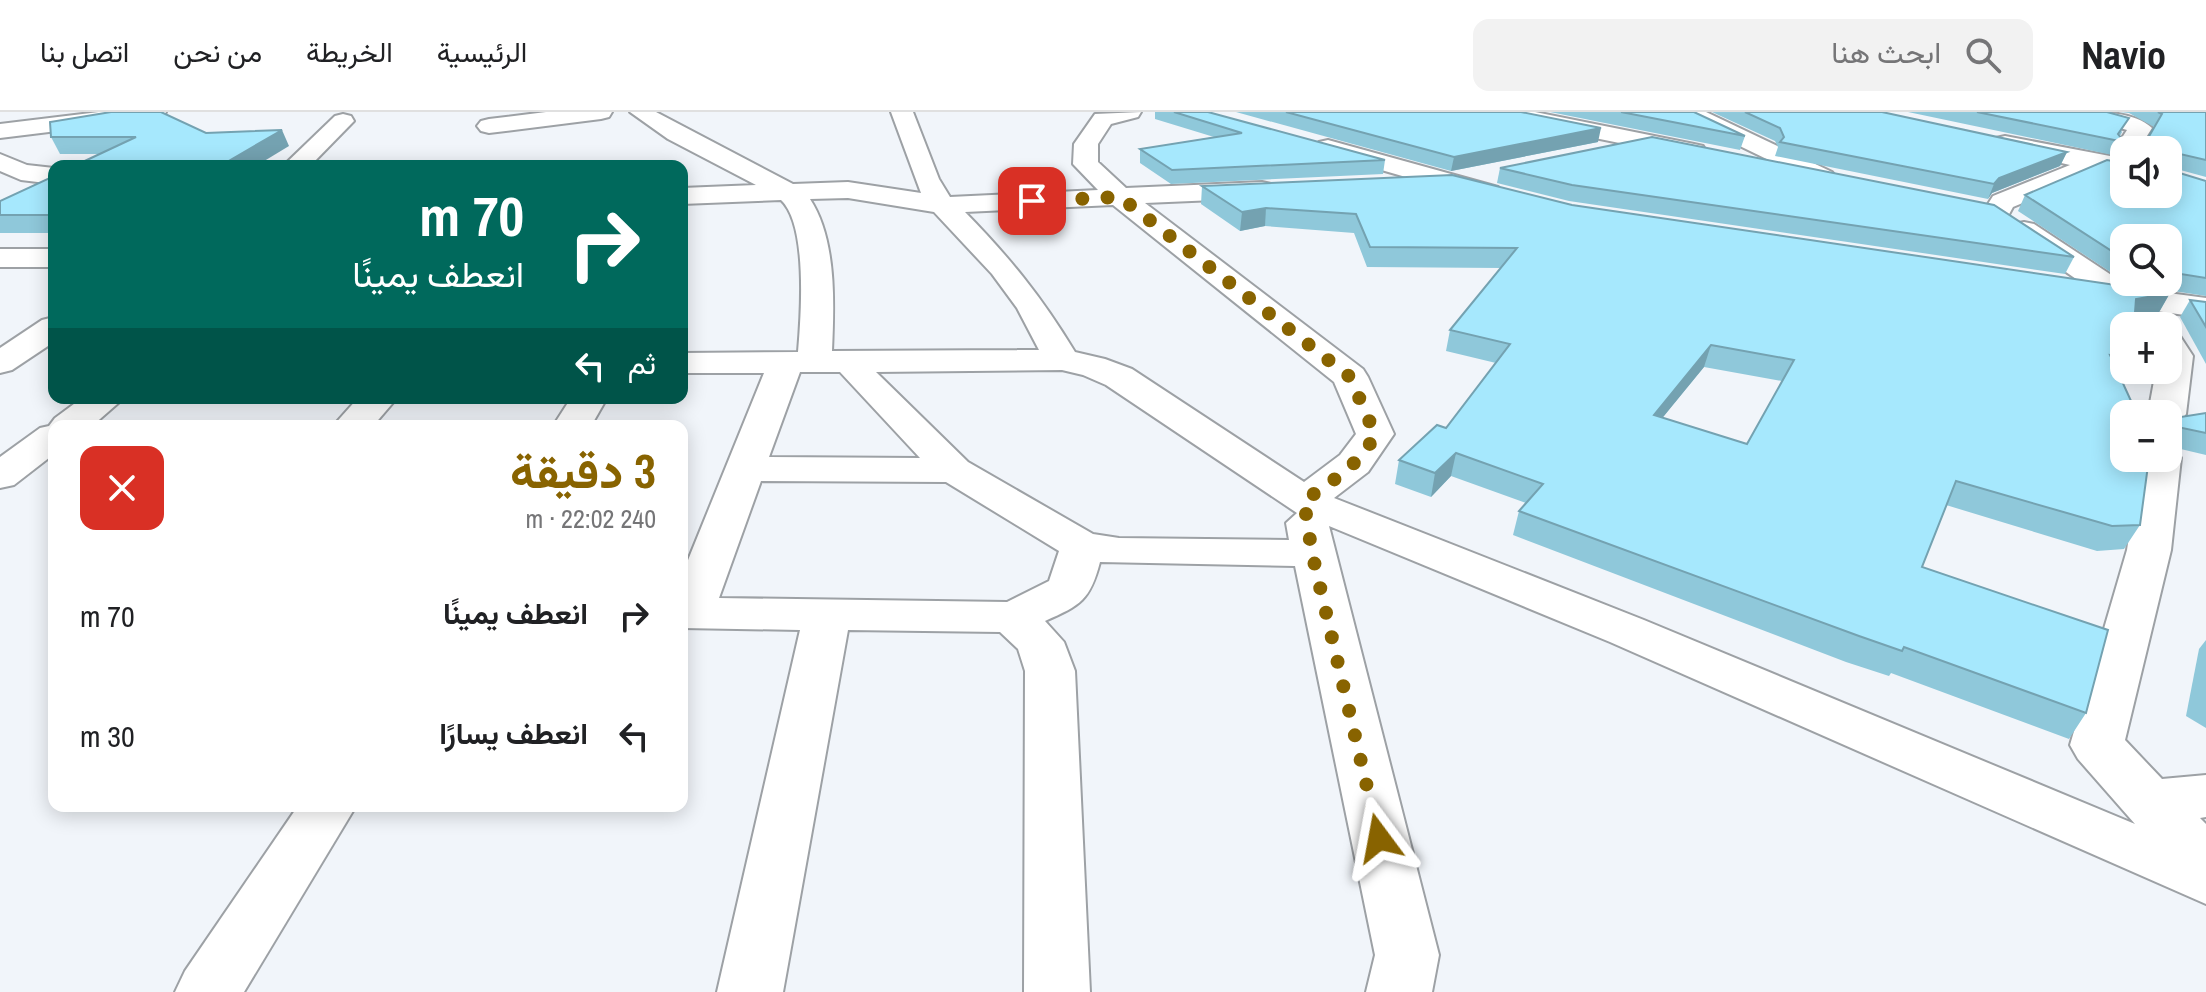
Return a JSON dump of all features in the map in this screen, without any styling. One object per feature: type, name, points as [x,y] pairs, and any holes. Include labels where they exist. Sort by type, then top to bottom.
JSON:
[{"type":"street","points":[[0,131],[155,112]]},
{"type":"street","points":[[489,126],[601,112]]},
{"type":"street","points":[[641,112],[800,203],[809,234],[817,307],[817,362],[746,469],[688,608]]},
{"type":"street","points":[[902,112],[926,179],[943,205],[1003,268],[1032,307],[1062,360]]},
{"type":"street","points":[[1130,112],[1103,119],[1086,144],[1086,164],[1120,197],[1350,377],[1375,434],[1369,448],[1349,467],[1304,501]]},
{"type":"street","points":[[1501,112],[1852,182]]},
{"type":"street","points":[[1688,112],[1823,177]]},
{"type":"street","points":[[2090,112],[2122,119],[2140,128],[2135,136]]},
{"type":"street","points":[[302,160],[343,121]]},
{"type":"street","points":[[1979,137],[2110,166]]},
{"type":"street","points":[[1304,141],[1522,202]]},
{"type":"street","points":[[1593,153],[1647,142]]},
{"type":"street","points":[[1997,212],[2003,202],[2110,158]]},
{"type":"street","points":[[0,161],[21,172],[48,175]]},
{"type":"street","points":[[1373,185],[1452,182],[1503,170]]},
{"type":"street","points":[[688,196],[848,190],[943,205],[1294,189]]},
{"type":"street","points":[[1968,206],[1997,212],[2110,287]]},
{"type":"street","points":[[0,258],[48,258]]},
{"type":"street","points":[[2063,287],[2110,294]]},
{"type":"street","points":[[2124,296],[2206,308]]},
{"type":"street","points":[[2124,296],[2142,312]]},
{"type":"street","points":[[0,363],[48,331]]},
{"type":"street","points":[[688,363],[1062,360],[1093,366],[1119,377],[1304,501],[1627,631],[2206,879]]},
{"type":"street","points":[[817,362],[859,375],[954,470],[1082,546],[1133,552],[1312,553]]},
{"type":"street","points":[[0,363],[48,364]]},
{"type":"street","points":[[76,420],[98,404]]},
{"type":"street","points":[[358,420],[373,404]]},
{"type":"street","points":[[0,476],[48,440]]},
{"type":"street","points":[[746,469],[954,470]]},
{"type":"street","points":[[2159,472],[2149,550],[2097,745],[2206,863]]},
{"type":"street","points":[[1304,501],[1312,553],[1407,955],[1399,992]]},
{"type":"street","points":[[688,613],[1012,617],[1070,589],[1082,546]]},
{"type":"street","points":[[750,992],[827,615]]},
{"type":"street","points":[[1012,617],[1040,642],[1050,671],[1057,992]]},
{"type":"street","points":[[2150,802],[2206,796]]},
{"type":"street","points":[[208,992],[324,812]]},
{"type":"building","points":[[111,112],[161,112],[206,133],[282,130],[230,160],[87,160],[136,137],[51,137],[50,122]]},
{"type":"building","points":[[1174,112],[1208,112],[1385,160],[1172,170],[1140,149],[1242,133]]},
{"type":"building","points":[[1286,112],[1521,112],[1601,128],[1454,157]]},
{"type":"building","points":[[1621,112],[1694,112],[1745,136]]},
{"type":"building","points":[[1745,112],[1882,112],[2067,152],[1999,178],[1994,184],[1780,142],[1784,137],[1780,128]]},
{"type":"building","points":[[1977,112],[2107,112],[2129,118],[2120,136],[2110,136],[2110,139]]},
{"type":"building","points":[[2158,112],[2206,112],[2206,160],[2182,154],[2182,136],[2149,136],[2162,114]]},
{"type":"building","points":[[1652,137],[1994,205],[2074,257],[1572,185],[1500,168]]},
{"type":"building","points":[[2110,161],[2110,208],[2182,208],[2182,174],[2206,181],[2206,278],[2182,274],[2182,224],[2110,224],[2110,250],[2025,195]]},
{"type":"building","points":[[1452,175],[1572,205],[2110,284],[2110,296],[2153,296],[2136,299],[2135,312],[2110,312],[2110,384],[2123,384],[2131,400],[2110,400],[2110,472],[2147,472],[2140,525],[2112,526],[1956,481],[1922,567],[2108,630],[2086,713],[1904,647],[1902,651],[1859,636],[1519,511],[1543,484],[1456,453],[1435,473],[1399,460],[1437,425],[1446,428],[1510,344],[1450,330],[1517,248],[1370,247],[1356,214],[1266,208],[1242,212],[1202,186]],"holes":[[[1711,345],[1794,360],[1747,444],[1654,415]]]},
{"type":"building","points":[[48,179],[48,215],[0,215],[0,201]]},
{"type":"building","points":[[2190,300],[2206,302],[2206,327]]},
{"type":"building","points":[[2206,413],[2206,433],[2182,428],[2182,417]]},
{"type":"route","points":[[1032,201],[1120,197],[1350,377],[1375,434],[1369,448],[1349,467],[1304,501],[1312,553],[1379,838]]}]
